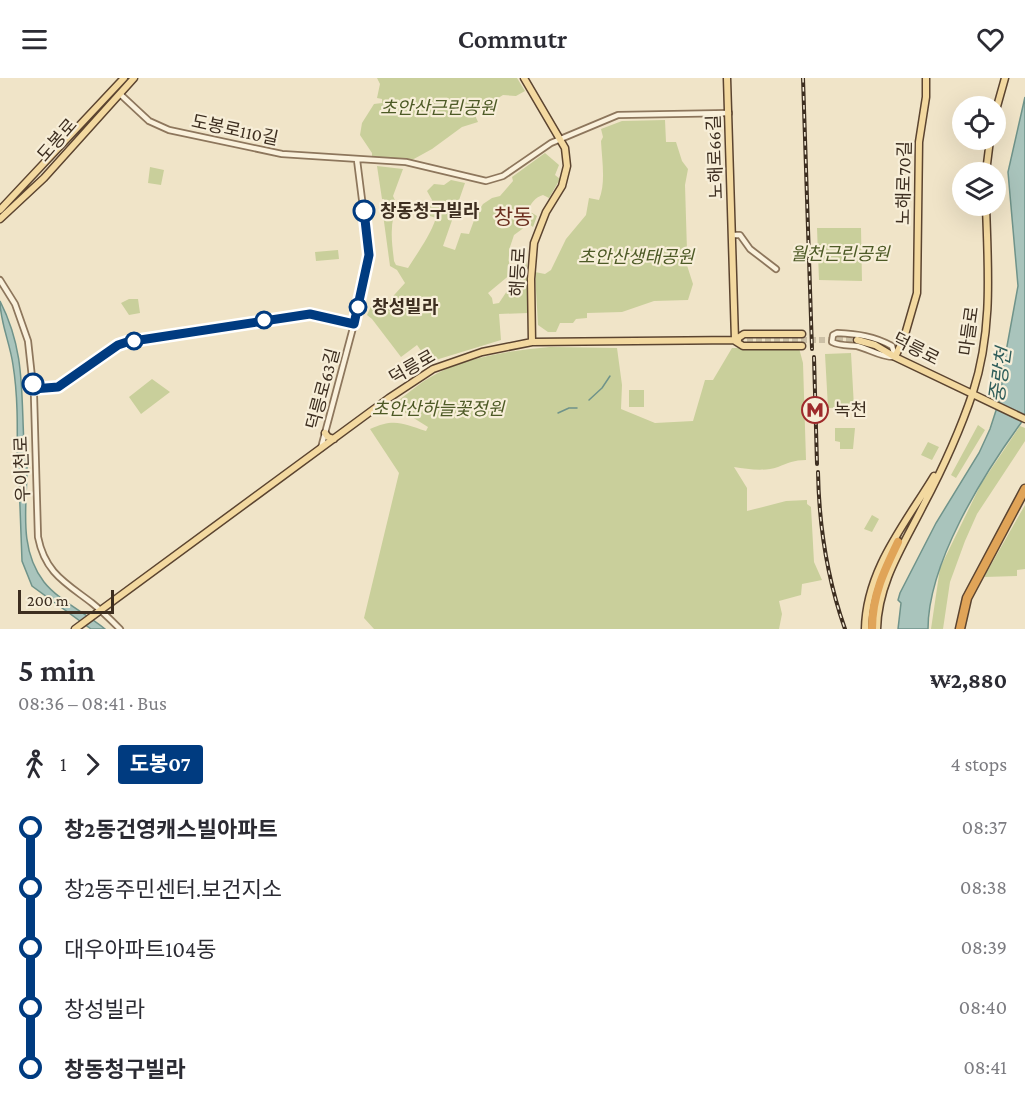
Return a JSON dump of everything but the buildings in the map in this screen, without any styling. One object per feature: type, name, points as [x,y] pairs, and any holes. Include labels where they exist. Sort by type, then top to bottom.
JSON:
[{"type":"highway","points":[[960,629],[965,603],[1025,481]]},
{"type":"highway","points":[[997,542],[1025,489]]},
{"type":"highway","points":[[990,552],[1025,498]]},
{"type":"highway","points":[[872,629],[873,606],[879,581],[898,542]]},
{"type":"highway","points":[[966,629],[970,605],[982,578],[983,567]]},
{"type":"main road","name":"도봉로","points":[[0,210],[124,78]]},
{"type":"main road","name":"도봉로","points":[[0,219],[44,178],[134,78]]},
{"type":"main road","name":"해등로","points":[[524,78],[565,148],[567,169],[562,186],[541,222],[534,243],[532,342]]},
{"type":"main road","name":"노해로66길","points":[[727,78],[736,340]]},
{"type":"main road","name":"노해로70길","points":[[895,357],[904,338],[917,293],[919,142],[926,97],[926,78]]},
{"type":"main road","points":[[1000,96],[1005,78]]},
{"type":"main road","name":"마들로","points":[[877,629],[878,612],[885,583],[947,455],[972,393],[985,331],[989,297],[986,216]]},
{"type":"main road","points":[[802,334],[744,334],[736,340],[743,346],[802,346]]},
{"type":"main road","points":[[781,334],[787,340],[781,346]]},
{"type":"main road","name":"덕릉로","points":[[76,628],[321,448],[433,369],[482,352],[532,342],[736,340]]},
{"type":"main road","name":"덕릉로","points":[[857,340],[875,345],[895,357],[1025,419]]},
{"type":"main road","points":[[325,433],[334,439]]},
{"type":"main road","name":"마들로","points":[[865,629],[869,598],[875,576],[890,546],[947,455]]},
{"type":"main road","points":[[906,521],[911,520],[914,523],[912,527]]},
{"type":"street","name":"도봉로110길","points":[[120,94],[149,121],[169,130],[276,153],[406,162],[486,181],[503,176],[532,154],[618,115],[729,113]]},
{"type":"street","name":"덕릉로63길","points":[[321,448],[364,285],[369,255],[357,160]]},
{"type":"street","points":[[733,235],[740,235],[750,249],[776,269]]},
{"type":"street","name":"우이천로","points":[[0,280],[18,311],[28,341],[34,396],[38,537],[41,552],[52,572],[120,629]]},
{"type":"street","points":[[853,334],[881,339],[892,346],[895,357],[858,347],[837,345],[832,342],[833,335],[853,334]]},
{"type":"green space","name":"초안산근린공원","points":[[377,78],[517,78],[525,91],[516,96],[503,95],[474,113],[478,122],[462,127],[432,149],[412,160],[372,157],[372,153],[360,135],[362,123],[374,104],[382,103],[382,99],[377,98],[380,84]]},
{"type":"green space","name":"초안산생태공원","points":[[665,120],[666,142],[676,142],[682,161],[688,169],[685,185],[687,251],[684,256],[693,284],[688,300],[654,301],[622,312],[587,313],[587,318],[576,319],[573,323],[560,323],[556,332],[548,332],[538,325],[535,272],[545,274],[551,270],[566,239],[586,215],[589,198],[599,200],[603,179],[601,129],[622,121]]},
{"type":"green space","points":[[545,153],[559,165],[555,175],[560,179],[549,198],[543,195],[532,203],[529,211],[537,216],[533,227],[529,224],[514,235],[509,250],[509,267],[514,268],[526,260],[527,267],[517,269],[488,293],[493,304],[499,303],[519,273],[527,270],[528,313],[499,314],[501,340],[429,362],[417,345],[401,357],[367,315],[376,296],[386,304],[405,283],[397,270],[390,266],[382,207],[386,205],[382,199],[377,166],[403,169],[393,196],[397,210],[392,223],[392,241],[396,265],[408,268],[427,238],[436,218],[427,215],[432,200],[427,191],[434,184],[444,185],[451,180],[465,183],[443,246],[455,250],[461,233],[469,234],[483,204],[500,196],[513,181],[512,177]]},
{"type":"green space","points":[[150,167],[164,170],[161,185],[148,183]]},
{"type":"green space","name":"월천근린공원","points":[[817,228],[861,228],[862,281],[819,280]]},
{"type":"green space","points":[[338,250],[339,259],[316,261],[315,252]]},
{"type":"green space","points":[[129,299],[138,299],[140,313],[129,315],[121,303]]},
{"type":"green space","name":"초안산하늘꽃정원","points":[[550,347],[617,348],[622,385],[621,409],[655,423],[693,421],[705,380],[713,380],[732,348],[799,348],[803,363],[806,460],[767,469],[734,467],[747,488],[747,511],[786,501],[807,500],[807,504],[811,507],[814,562],[822,580],[802,584],[801,595],[779,601],[782,614],[779,629],[374,629],[364,618],[399,473],[370,429],[398,423],[426,431],[428,427],[404,412],[395,403],[425,381],[442,371],[471,360],[520,350]]},
{"type":"green space","points":[[851,353],[854,407],[828,408],[825,354]]},
{"type":"green space","points":[[152,379],[170,392],[141,414],[129,397]]},
{"type":"green space","points":[[629,390],[644,390],[644,407],[629,407]]},
{"type":"green space","points":[[978,425],[985,430],[956,478],[951,475]]},
{"type":"green space","points":[[1020,426],[1025,428],[1025,441],[977,514],[965,541],[950,582],[943,629],[931,629],[940,568],[981,484]]},
{"type":"green space","points":[[835,428],[855,428],[853,449],[840,449],[840,442],[835,441]]},
{"type":"green space","points":[[928,442],[939,447],[932,460],[921,455]]},
{"type":"green space","points":[[1025,505],[1025,569],[1017,570],[1017,576],[984,577]]},
{"type":"green space","points":[[872,515],[879,519],[872,532],[864,529]]},
{"type":"water","name":"중랑천","points":[[1025,97],[1025,413],[1021,423],[975,494],[947,549],[930,603],[928,629],[898,629],[900,593],[936,523],[979,453],[1001,395],[1003,368],[1018,286],[1008,172]]},
{"type":"water","points":[[0,301],[18,354],[27,467],[26,526],[30,555],[36,569],[50,589],[105,629],[91,629],[32,586],[22,561],[15,379]]},
{"type":"waterway","points":[[589,400],[602,388],[610,376]]},
{"type":"waterway","points":[[558,413],[569,408],[577,408]]},
{"type":"tunnel","points":[[738,340],[857,340]]},
{"type":"tunnel","points":[[898,542],[925,496]]},
{"type":"railway","points":[[803,78],[812,349]]},
{"type":"railway","points":[[814,357],[817,464]]},
{"type":"railway","points":[[818,472],[825,552],[833,591],[845,629]]},
{"type":"bus line","name":"도봉07","points":[[33,384],[33,389],[58,387],[118,345],[127,342],[310,314],[354,324],[368,270],[369,255],[364,211]]},
{"type":"place","name":"창동청구빌라","points":[[364,211]]},
{"type":"place","name":"창성빌라","points":[[358,307]]},
{"type":"place","name":"녹천","points":[[815,410]]},
{"type":"district","name":"창동","points":[[513,217]]}]
